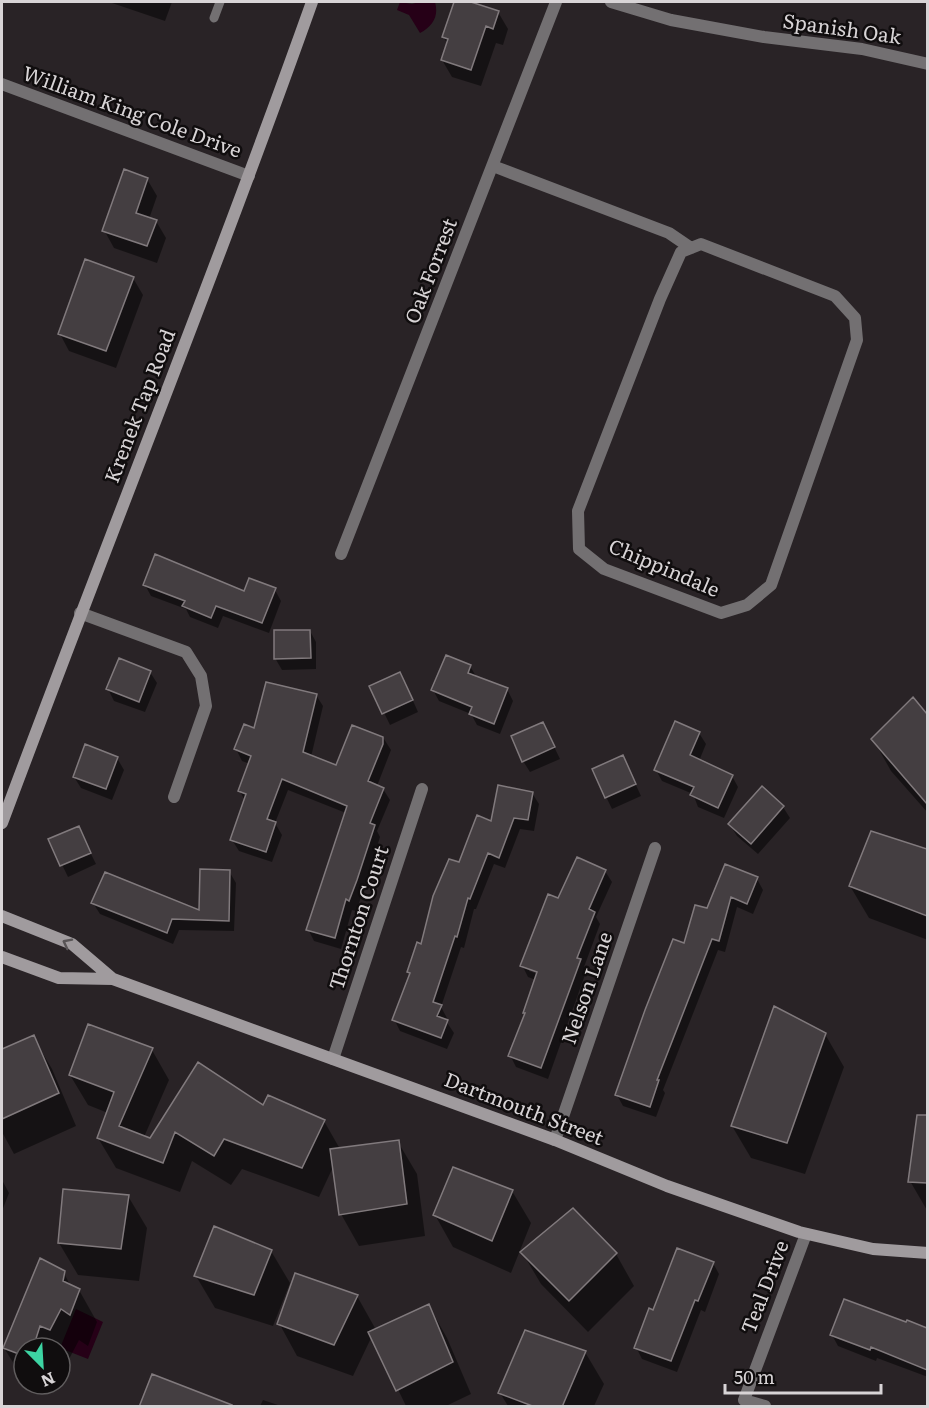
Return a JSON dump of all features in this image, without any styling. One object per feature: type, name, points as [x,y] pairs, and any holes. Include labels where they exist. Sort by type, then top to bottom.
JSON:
[{"type":"street","name":"Krenek Tap Road","points":[[2,823],[80,613],[249,176],[312,2]]},
{"type":"street","name":"Oak Forrest","points":[[341,554],[555,2]]},
{"type":"street","name":"Spanish Oak","points":[[611,2],[672,20],[764,37],[862,49],[927,64]]},
{"type":"street","name":"William King Cole Drive","points":[[2,84],[249,176]]},
{"type":"street","name":"Chippindale","points":[[493,166],[669,233],[691,248]]},
{"type":"street","name":"Chippindale","points":[[701,244],[835,296],[855,318],[857,340],[771,585],[747,604],[721,613],[604,569],[579,549],[578,511],[660,299],[681,252],[691,248],[701,244]]},
{"type":"street","points":[[80,613],[186,652],[201,676],[207,706],[174,796]]},
{"type":"street","name":"Thornton Court","points":[[333,1059],[422,789]]},
{"type":"street","name":"Nelson Lane","points":[[555,1140],[655,848]]},
{"type":"street","name":"Dartmouth Street","points":[[2,916],[72,944],[113,979]]},
{"type":"street","name":"Dartmouth Street","points":[[2,957],[59,978],[113,979],[555,1140],[667,1186],[806,1234],[873,1249],[927,1253]]},
{"type":"street","name":"Teal Drive","points":[[765,1407],[744,1400],[806,1234]]},
{"type":"lane","points":[[214,18],[220,2]]},
{"type":"shaded area","points":[[400,2],[412,4],[435,2],[434,20],[420,33],[409,15],[397,10]]},
{"type":"shaded area","points":[[76,1309],[103,1322],[88,1359],[72,1353],[72,1336],[65,1336]]},
{"type":"building","points":[[454,2],[471,2],[499,11],[493,29],[486,26],[471,70],[441,60],[448,39],[442,37]]},
{"type":"building","points":[[124,169],[148,178],[136,213],[157,220],[147,246],[102,231]]},
{"type":"building","points":[[85,259],[134,277],[106,351],[58,334]]},
{"type":"building","points":[[155,554],[244,591],[249,578],[276,588],[262,623],[216,606],[211,618],[182,606],[185,601],[143,585]]},
{"type":"building","points":[[274,630],[310,630],[311,658],[274,659]]},
{"type":"building","points":[[446,655],[471,665],[468,673],[508,688],[494,724],[469,714],[472,707],[431,690]]},
{"type":"building","points":[[119,658],[151,671],[139,702],[106,689]]},
{"type":"building","points":[[400,672],[413,700],[382,714],[369,686]]},
{"type":"building","points":[[266,682],[317,694],[303,752],[336,765],[352,725],[383,737],[383,744],[368,781],[384,788],[370,823],[375,825],[349,901],[346,899],[335,938],[306,930],[347,806],[282,779],[267,819],[276,822],[266,852],[230,840],[246,794],[238,791],[251,756],[234,749],[244,724],[254,728]]},
{"type":"building","points":[[913,697],[927,714],[927,804],[871,739]]},
{"type":"building","points":[[675,721],[700,732],[690,755],[733,775],[718,808],[690,795],[694,787],[654,770]]},
{"type":"building","points":[[543,722],[555,747],[522,762],[511,736]]},
{"type":"building","points":[[85,744],[118,757],[106,789],[73,777]]},
{"type":"building","points":[[623,755],[636,784],[605,798],[592,769]]},
{"type":"building","points":[[498,785],[533,792],[528,820],[514,818],[499,858],[488,853],[470,899],[468,898],[457,937],[455,936],[433,1002],[442,1005],[437,1016],[448,1020],[441,1038],[392,1020],[410,973],[407,972],[417,942],[421,944],[433,896],[449,859],[459,862],[477,815],[491,821]]},
{"type":"building","points":[[762,786],[784,806],[751,844],[728,824]]},
{"type":"building","points":[[79,826],[91,853],[60,866],[48,839]]},
{"type":"building","points":[[871,831],[927,849],[927,916],[849,886]]},
{"type":"building","points":[[577,857],[606,870],[589,909],[595,912],[577,958],[581,959],[541,1068],[508,1056],[525,1013],[523,1013],[537,972],[520,966],[548,894],[558,898]]},
{"type":"building","points":[[725,864],[758,877],[747,904],[731,897],[719,941],[712,939],[657,1080],[659,1080],[650,1107],[615,1095],[673,939],[684,943],[695,905],[707,908]]},
{"type":"building","points":[[200,869],[230,870],[229,921],[172,919],[167,933],[91,903],[105,872],[199,910]]},
{"type":"building","points":[[774,1006],[826,1033],[787,1143],[731,1126]]},
{"type":"building","points":[[88,1024],[153,1048],[119,1126],[150,1138],[198,1062],[263,1105],[268,1095],[325,1120],[302,1168],[224,1139],[214,1156],[175,1132],[163,1163],[97,1138],[114,1092],[69,1075]]},
{"type":"building","points":[[34,1035],[59,1093],[2,1119],[2,1049]]},
{"type":"building","points":[[917,1115],[927,1115],[927,1183],[908,1182]]},
{"type":"building","points":[[399,1140],[407,1204],[339,1215],[330,1149]]},
{"type":"building","points":[[453,1167],[513,1190],[492,1241],[433,1215]]},
{"type":"building","points":[[63,1189],[129,1195],[121,1249],[58,1243]]},
{"type":"building","points":[[573,1208],[617,1253],[569,1301],[520,1252]]},
{"type":"building","points":[[214,1226],[272,1250],[254,1295],[194,1276]]},
{"type":"building","points":[[677,1248],[714,1262],[698,1301],[695,1300],[671,1361],[634,1348],[649,1308],[653,1310]]},
{"type":"building","points":[[40,1258],[65,1271],[63,1281],[80,1289],[70,1315],[61,1309],[50,1330],[40,1326],[37,1336],[12,1336],[12,1351],[3,1348]]},
{"type":"building","points":[[295,1273],[358,1295],[334,1345],[277,1324]]},
{"type":"building","points":[[844,1299],[927,1328],[927,1370],[871,1347],[870,1350],[830,1335]]},
{"type":"building","points":[[429,1304],[453,1362],[396,1391],[368,1332]]},
{"type":"building","points":[[525,1330],[586,1351],[562,1407],[535,1407],[498,1393]]},
{"type":"building","points":[[152,1374],[232,1405],[231,1407],[139,1407]]}]
